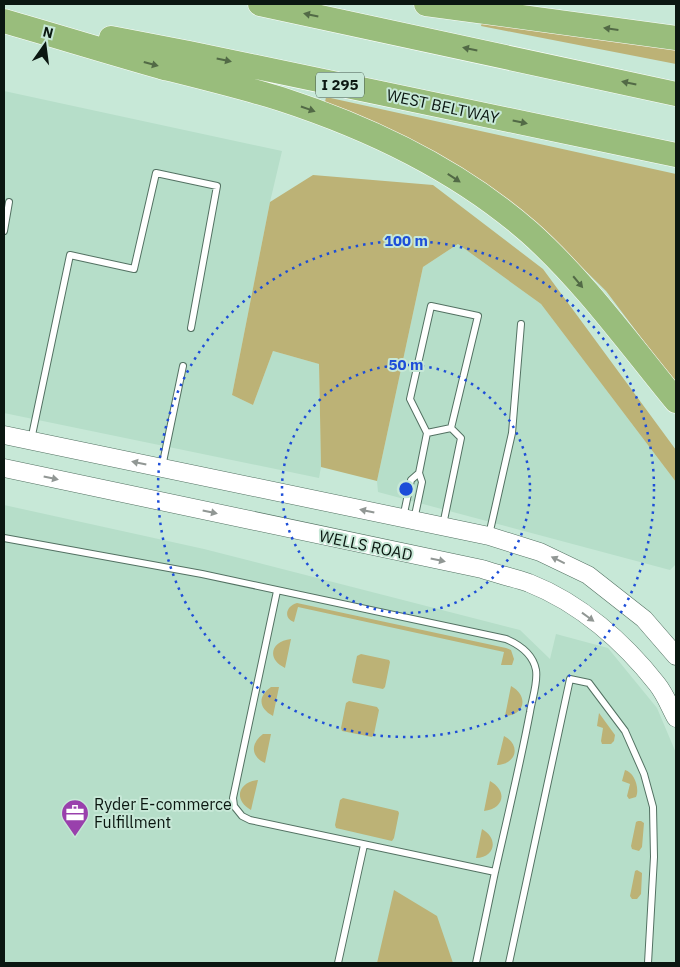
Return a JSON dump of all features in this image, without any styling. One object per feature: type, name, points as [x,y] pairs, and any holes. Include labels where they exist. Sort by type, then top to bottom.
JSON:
[{"type":"highway","points":[[260,4],[676,94]]},
{"type":"highway","points":[[426,4],[676,38]]},
{"type":"highway","points":[[4,20],[133,59],[280,99],[330,116],[385,139],[430,162],[487,199],[528,231],[562,263],[676,401]]},
{"type":"highway","name":"WEST BELTWAY","points":[[4,20],[189,53],[676,155]]},
{"type":"main road","name":"WELLS ROAD","points":[[4,435],[489,536],[540,552],[588,575],[644,619],[676,656]]},
{"type":"main road","name":"WELLS ROAD","points":[[4,468],[482,569],[530,584],[572,605],[602,627],[628,650],[658,686],[676,718]]},
{"type":"lane","points":[[31,441],[70,255],[134,269],[156,173],[217,186],[191,328]]},
{"type":"lane","points":[[4,230],[9,202]]},
{"type":"lane","points":[[408,519],[422,482],[419,473],[427,433],[410,399],[431,306],[478,316],[451,428]]},
{"type":"lane","points":[[489,536],[512,433],[521,324]]},
{"type":"lane","points":[[161,468],[183,366]]},
{"type":"lane","points":[[427,433],[451,428]]},
{"type":"lane","points":[[443,526],[461,438],[451,428]]},
{"type":"lane","points":[[408,519],[411,480],[419,473]]},
{"type":"lane","points":[[4,538],[202,574],[506,639],[518,644],[526,651],[533,661],[536,671],[535,683],[527,729],[476,963]]},
{"type":"lane","points":[[277,591],[239,768],[233,798],[234,806],[242,816],[250,820],[496,872]]},
{"type":"lane","points":[[509,963],[570,679],[589,683],[625,731],[644,774],[652,807],[654,848],[648,963]]},
{"type":"lane","points":[[338,963],[364,845]]},
{"type":"shaded area","points":[[483,19],[676,47],[676,64],[481,26]]},
{"type":"shaded area","points":[[4,91],[282,151],[270,202],[232,395],[253,405],[273,351],[319,364],[321,467],[319,478],[4,413]]},
{"type":"shaded area","points":[[326,97],[676,174],[676,384],[606,291],[539,225],[491,187],[432,153],[324,107]]},
{"type":"shaded area","points":[[313,175],[433,185],[543,269],[676,450],[676,482],[541,304],[458,244],[423,267],[377,481],[321,467],[319,364],[273,351],[253,405],[232,395],[270,202]]},
{"type":"shaded area","points":[[458,244],[541,304],[676,482],[676,564],[670,570],[378,492],[377,481],[423,267]]},
{"type":"shaded area","points":[[4,505],[204,549],[520,630],[550,659],[556,634],[608,648],[657,708],[676,753],[676,963],[4,963]]},
{"type":"shaded area","points":[[297,603],[506,648],[511,650],[514,659],[512,665],[501,665],[504,652],[298,607],[294,622],[288,618],[287,612],[290,607]]},
{"type":"shaded area","points":[[291,639],[285,668],[275,660],[273,651],[279,643]]},
{"type":"shaded area","points":[[361,654],[389,660],[385,687],[383,689],[353,683],[357,656]]},
{"type":"shaded area","points":[[511,686],[517,690],[522,704],[517,712],[505,716]]},
{"type":"shaded area","points":[[271,687],[279,687],[273,716],[262,706],[262,698]]},
{"type":"shaded area","points":[[349,701],[377,707],[379,710],[372,737],[342,731],[346,703]]},
{"type":"shaded area","points":[[599,713],[615,735],[614,741],[611,744],[602,744],[603,728],[597,726]]},
{"type":"shaded area","points":[[263,734],[271,734],[265,763],[257,757],[254,749],[256,741]]},
{"type":"shaded area","points":[[504,736],[513,744],[514,754],[509,761],[497,765]]},
{"type":"shaded area","points":[[625,770],[631,774],[637,785],[636,797],[629,799],[627,796],[630,784],[622,781]]},
{"type":"shaded area","points":[[258,780],[251,810],[245,806],[240,797],[240,792],[246,784]]},
{"type":"shaded area","points":[[490,781],[496,785],[501,794],[501,799],[496,807],[484,811]]},
{"type":"shaded area","points":[[343,798],[398,811],[392,841],[336,828],[340,800]]},
{"type":"shaded area","points":[[636,822],[644,823],[642,847],[639,851],[632,849],[631,846]]},
{"type":"shaded area","points":[[482,829],[491,838],[493,842],[492,847],[491,851],[487,854],[476,858]]},
{"type":"shaded area","points":[[637,870],[642,873],[641,894],[637,899],[632,899],[630,896],[635,871]]},
{"type":"shaded area","points":[[394,890],[437,916],[453,963],[377,963]]},
{"type":"place","name":"Ryder E-commerce Fulfillment","points":[[75,837]]}]
